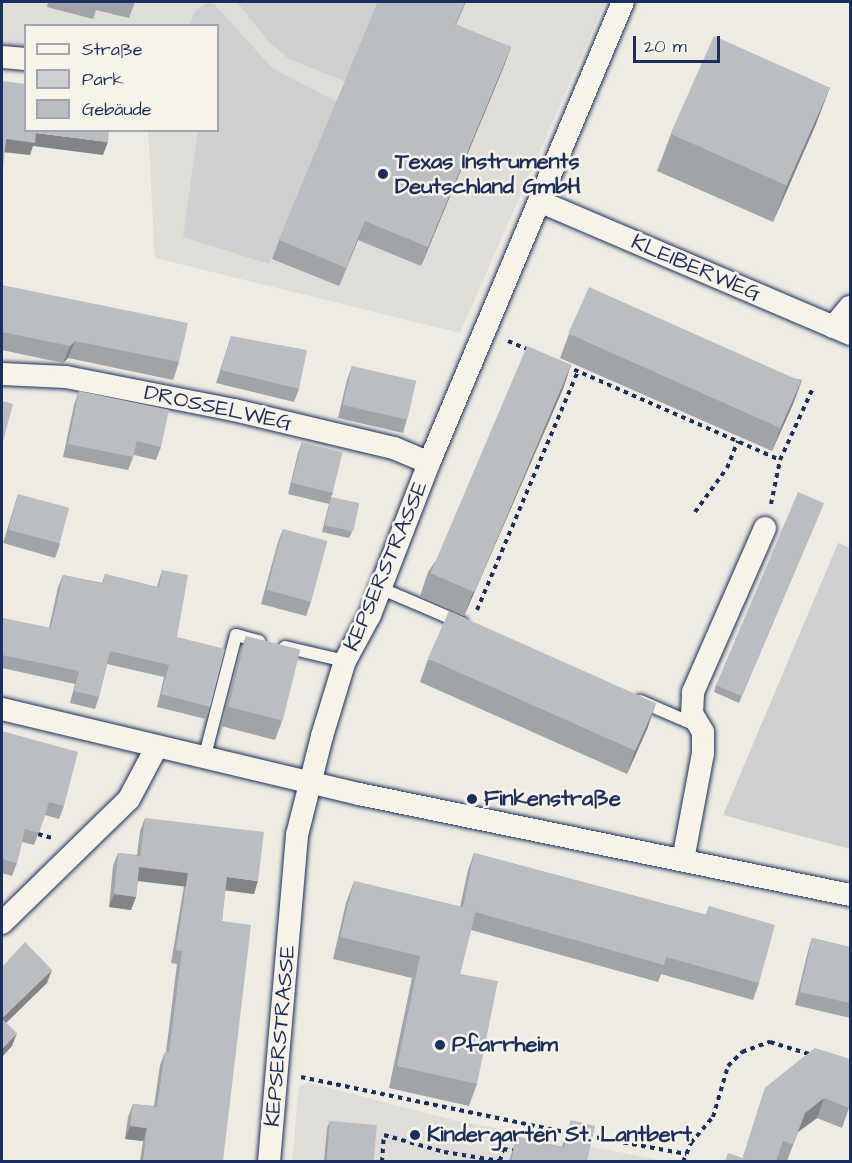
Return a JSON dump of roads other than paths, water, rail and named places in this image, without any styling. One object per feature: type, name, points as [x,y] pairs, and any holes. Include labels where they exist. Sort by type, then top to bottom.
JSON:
[{"type":"street","name":"KEPSERSTRASSE","points":[[269,1161],[297,836],[308,782],[345,661],[380,588],[429,463],[541,202],[623,2]]},
{"type":"street","points":[[2,57],[24,59]]},
{"type":"street","name":"KLEIBERWEG","points":[[541,202],[842,330]]},
{"type":"street","points":[[842,330],[850,307]]},
{"type":"street","name":"DROSSELWEG","points":[[2,374],[66,377],[234,410],[394,448],[429,463]]},
{"type":"street","points":[[683,860],[703,753],[700,726],[692,714],[693,692],[765,528]]},
{"type":"street","points":[[2,709],[156,748],[308,782],[850,895]]},
{"type":"street","points":[[2,923],[129,799],[156,748]]},
{"type":"lane","points":[[380,588],[470,627]]},
{"type":"lane","points":[[204,759],[236,635],[345,661]]},
{"type":"lane","points":[[627,695],[700,726]]},
{"type":"place","name":"Texas Instruments Deutschland GmbH","points":[[383,174]]},
{"type":"place","name":"Finkenstraße","points":[[472,799]]},
{"type":"place","name":"Pfarrheim","points":[[440,1045]]},
{"type":"place","name":"Kindergarten St. Lantbert","points":[[415,1135]]}]
